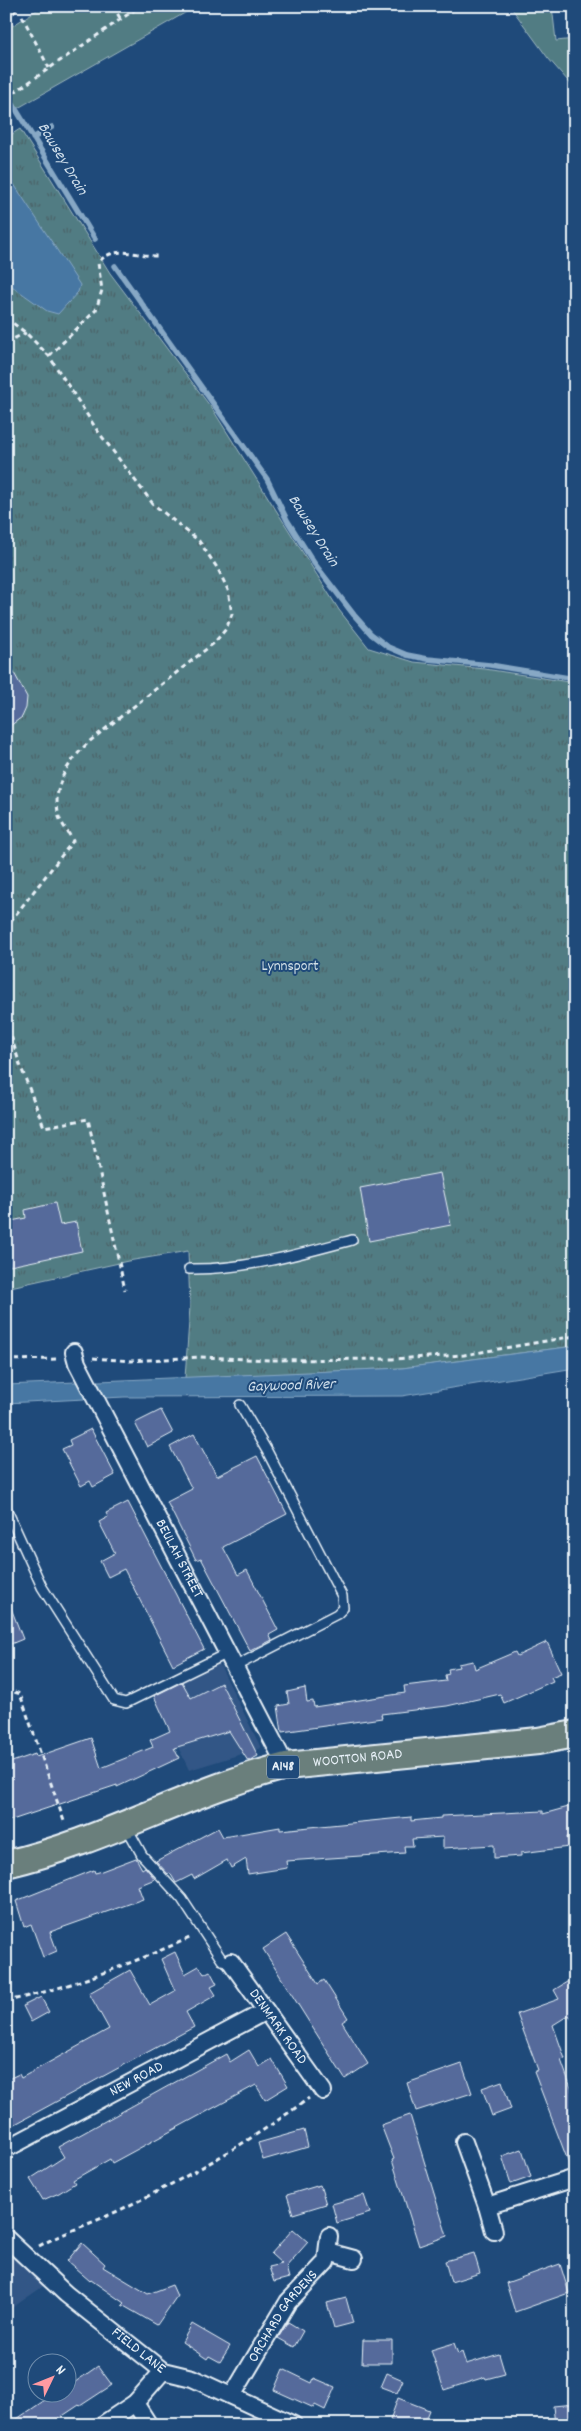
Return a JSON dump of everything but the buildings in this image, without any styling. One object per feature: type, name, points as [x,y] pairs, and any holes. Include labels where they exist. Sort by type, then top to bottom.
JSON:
[{"type":"main road","name":"WOOTTON ROAD","points":[[6,1864],[28,1859],[71,1844],[247,1776],[286,1766],[538,1741],[575,1734]]},
{"type":"street","name":"BEULAH STREET","points":[[76,1358],[286,1766]]},
{"type":"street","name":"DENMARK ROAD","points":[[231,1962],[322,2090]]},
{"type":"street","name":"NEW ROAD","points":[[6,2149],[266,2011]]},
{"type":"street","points":[[464,2142],[494,2231]]},
{"type":"street","points":[[487,2206],[575,2178]]},
{"type":"street","name":"FIELD LANE","points":[[6,2238],[26,2254],[66,2294],[163,2371],[192,2378],[294,2425]]},
{"type":"street","name":"ORCHARD GARDENS","points":[[232,2396],[288,2302],[326,2262],[329,2244],[354,2259]]},
{"type":"street","points":[[102,2425],[135,2403],[163,2371]]},
{"type":"street","points":[[135,2403],[149,2425]]},
{"type":"lane","points":[[190,1269],[218,1270],[311,1251],[352,1240]]},
{"type":"lane","points":[[6,1508],[42,1586],[114,1700],[126,1703],[337,1614],[343,1608],[342,1596],[240,1405]]},
{"type":"lane","points":[[124,1824],[142,1855],[182,1899],[222,1960],[231,1962]]},
{"type":"path","points":[[113,6],[120,18]]},
{"type":"path","points":[[6,98],[140,6]]},
{"type":"path","points":[[12,9],[49,68]]},
{"type":"path","points":[[49,356],[96,310],[102,290],[98,263],[102,258],[110,252],[123,252],[139,256],[157,256]]},
{"type":"path","points":[[6,318],[26,333],[49,356],[97,430],[153,504],[199,541],[218,569],[228,590],[232,614],[226,629],[214,643],[90,740],[72,758],[58,786],[59,817],[73,841],[6,927]]},
{"type":"path","points":[[6,342],[26,333]]},
{"type":"path","points":[[6,1019],[19,1062],[44,1127],[88,1119],[125,1290]]},
{"type":"path","points":[[181,1359],[200,1357],[271,1360],[392,1359],[455,1355],[575,1336]]},
{"type":"path","points":[[6,1689],[20,1694],[71,1844]]},
{"type":"path","points":[[6,2001],[29,1996],[83,1978],[204,1932]]},
{"type":"path","points":[[26,2254],[40,2245],[135,2202],[244,2144],[322,2090]]},
{"type":"shaded area","points":[[218,1661],[261,1748],[189,1770],[153,1694]]},
{"type":"shaded area","points":[[6,2246],[45,2285],[6,2312]]},
{"type":"green space","points":[[43,6],[197,6],[18,108],[6,89],[6,30]]},
{"type":"green space","points":[[510,6],[552,6],[556,41],[575,39],[575,89],[548,58]]},
{"type":"green space","name":"Lynnsport","points":[[20,129],[110,273],[213,410],[339,610],[369,648],[414,662],[485,669],[575,683],[575,1346],[402,1368],[185,1378],[190,1307],[188,1251],[128,1261],[6,1288],[6,138]]},
{"type":"water","points":[[6,172],[80,285],[78,292],[58,314],[47,311],[6,282]]},
{"type":"water","name":"Gaywood River","points":[[575,1346],[575,1368],[402,1396],[124,1397],[6,1403],[6,1385],[402,1368]]},
{"type":"waterway","name":"Bawsey Drain","points":[[6,93],[95,239]]},
{"type":"waterway","points":[[33,138],[52,127]]},
{"type":"waterway","name":"Bawsey Drain","points":[[115,266],[267,479],[287,520],[314,563],[371,634],[388,647],[407,655],[490,665],[575,679]]}]
